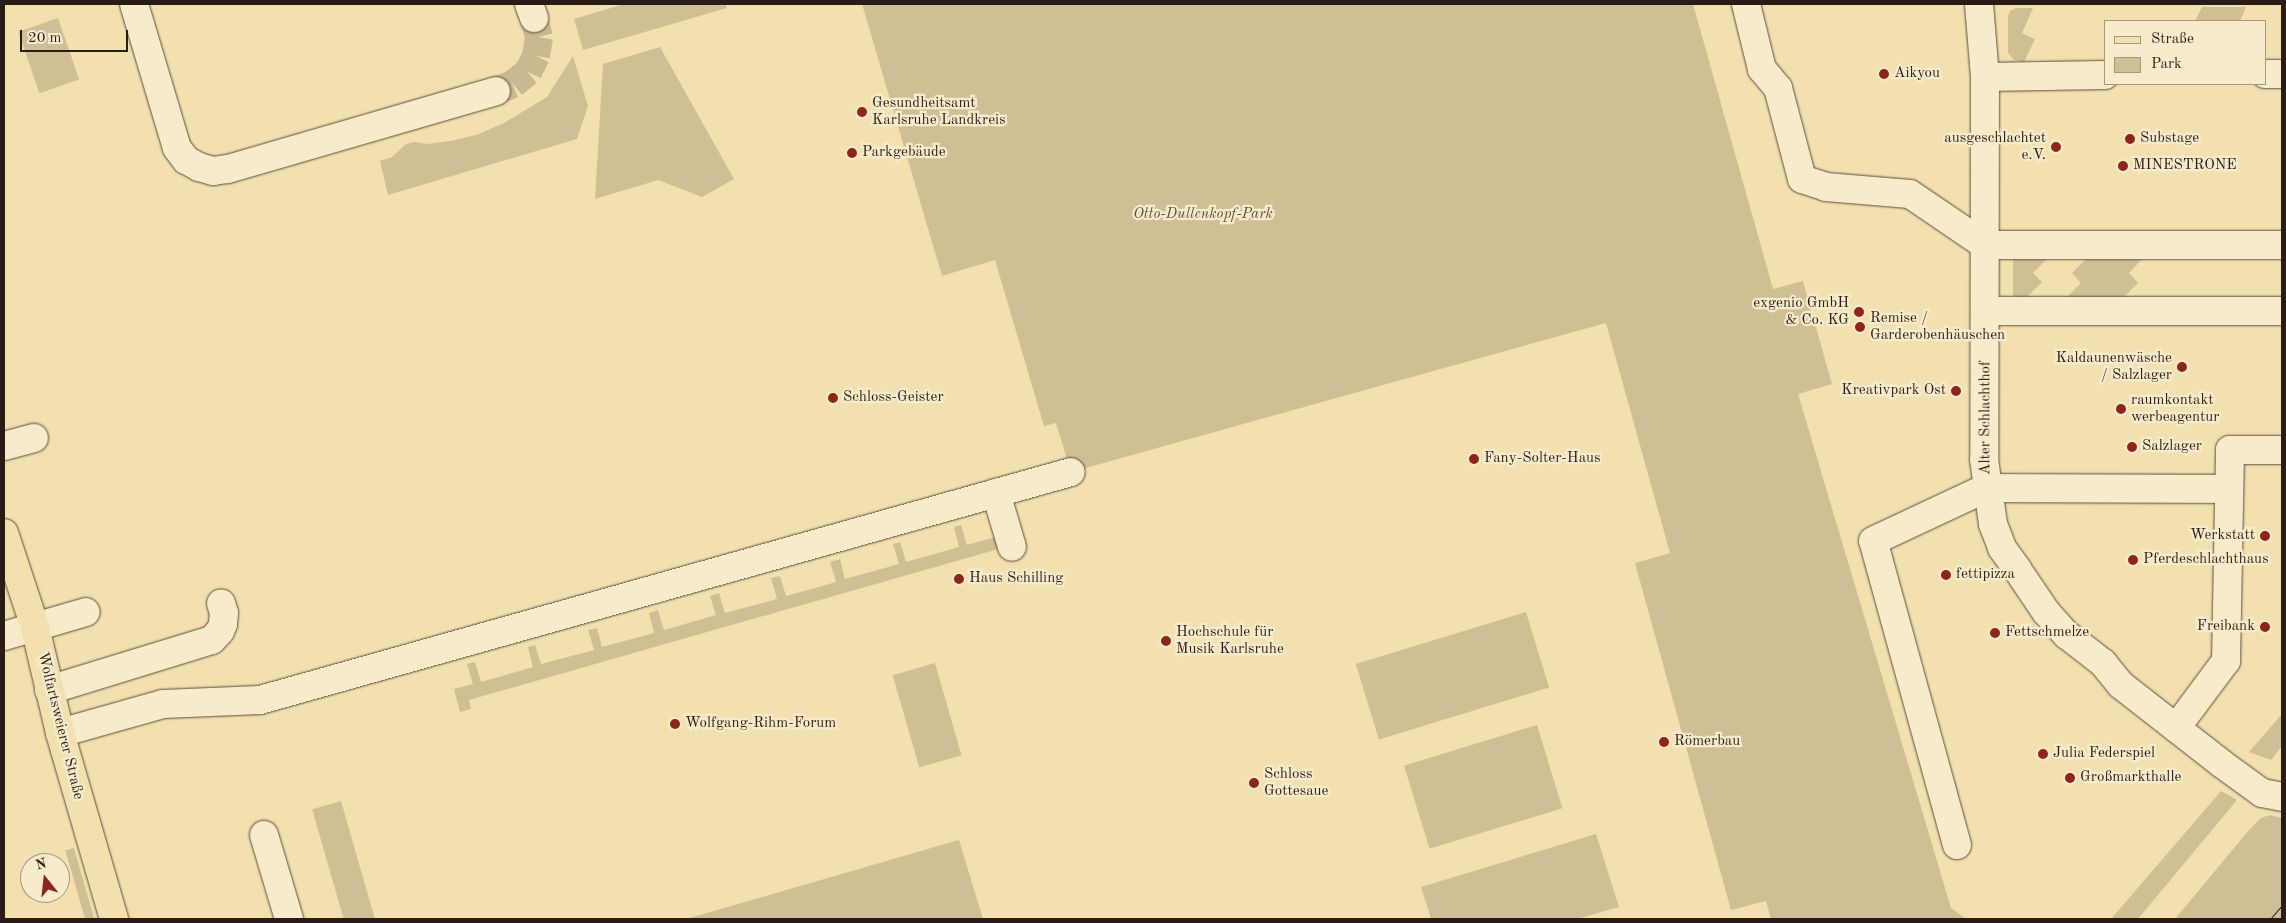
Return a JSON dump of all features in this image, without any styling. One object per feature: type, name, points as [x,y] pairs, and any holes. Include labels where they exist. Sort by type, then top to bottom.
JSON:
[{"type":"main road","name":"Wolfartsweierer Straße","points":[[4,533],[35,627],[60,733],[114,919]]},
{"type":"street","points":[[134,4],[177,148],[186,160],[199,167],[213,171],[228,169],[496,91]]},
{"type":"street","points":[[1746,4],[1762,70],[1778,88],[1802,179],[1826,187],[1910,194],[1985,245],[2282,246]]},
{"type":"street","name":"Alter Schlachthof","points":[[1979,4],[1985,77],[1984,459],[1986,488],[1993,524],[2002,548],[2046,612],[2068,635],[2103,663],[2121,685],[2262,793],[2282,796]]},
{"type":"street","points":[[2266,74],[2282,74]]},
{"type":"street","points":[[1985,77],[2104,75]]},
{"type":"street","points":[[1985,311],[2282,311]]},
{"type":"street","points":[[4,446],[34,438]]},
{"type":"street","points":[[2176,728],[2226,661],[2230,450],[2282,450]]},
{"type":"street","points":[[60,733],[163,704],[260,700],[1071,472]]},
{"type":"street","points":[[1957,845],[1872,541],[1986,488],[2229,489]]},
{"type":"street","points":[[996,492],[1012,547]]},
{"type":"street","points":[[49,690],[212,640],[220,632],[223,624],[224,613],[220,602]]},
{"type":"street","points":[[4,636],[86,612]]},
{"type":"street","points":[[264,835],[289,919]]},
{"type":"green space","points":[[624,4],[725,4],[727,8],[583,50],[574,19]]},
{"type":"green space","name":"Otto-Dullenkopf-Park","points":[[862,4],[1693,4],[1773,289],[1803,281],[1832,384],[1798,394],[1951,908],[1966,919],[1771,919],[1766,901],[1731,910],[1635,563],[1670,553],[1606,323],[1071,472],[1056,423],[1044,426],[995,260],[942,276]]},
{"type":"green space","points":[[2202,7],[2246,7],[2240,20],[2196,20]]},
{"type":"green space","points":[[2016,8],[2033,8],[2022,33],[2035,39],[2024,62],[2014,60],[2008,53],[2008,16],[2010,11]]},
{"type":"green space","points":[[58,18],[79,79],[39,93],[18,32]]},
{"type":"green space","points":[[660,47],[734,179],[702,197],[658,180],[595,199],[603,64]]},
{"type":"green space","points":[[573,56],[588,106],[577,139],[388,195],[380,161],[392,157],[406,144],[450,141],[476,135],[504,123],[547,97]]},
{"type":"green space","points":[[2051,255],[2033,273],[2042,282],[2025,299],[2013,296],[2013,259]]},
{"type":"green space","points":[[2090,255],[2146,255],[2129,273],[2138,283],[2121,300],[2064,300],[2081,283],[2072,273]]},
{"type":"green space","points":[[961,525],[967,545],[999,536],[1002,548],[469,700],[471,709],[460,712],[454,689],[473,684],[467,664],[475,662],[481,682],[533,667],[528,647],[535,645],[541,664],[594,650],[588,630],[597,628],[602,647],[654,633],[649,613],[658,610],[664,630],[716,615],[710,596],[719,593],[725,613],[777,599],[771,578],[780,576],[786,596],[836,582],[830,562],[840,559],[845,579],[899,564],[893,544],[900,542],[906,562],[959,547],[954,527]]},
{"type":"green space","points":[[1526,612],[1549,688],[1379,740],[1356,664]]},
{"type":"green space","points":[[935,663],[961,755],[919,767],[893,675]]},
{"type":"green space","points":[[2282,714],[2282,746],[2271,760],[2249,752]]},
{"type":"green space","points":[[1537,725],[1562,808],[1430,849],[1404,766]]},
{"type":"green space","points":[[2221,791],[2237,800],[2138,919],[2111,919]]},
{"type":"green space","points":[[341,801],[375,919],[344,919],[312,809]]},
{"type":"green space","points":[[2270,815],[2282,818],[2282,919],[2175,919],[2249,830],[2261,818]]},
{"type":"green space","points":[[1596,834],[1619,907],[1577,919],[1431,919],[1421,887]]},
{"type":"green space","points":[[959,840],[983,919],[686,919]]},
{"type":"green space","points":[[74,848],[94,919],[85,919],[70,867],[70,853],[66,853],[65,850]]},
{"type":"tunnel","points":[[496,91],[513,84],[528,72],[536,56],[539,37],[534,18]]},
{"type":"tram line","points":[[2270,919],[2282,905]]},
{"type":"place","name":"Aikyou","points":[[1884,74]]},
{"type":"place","name":"Gesundheitsamt Karlsruhe Landkreis","points":[[862,112]]},
{"type":"place","name":"Substage","points":[[2130,139]]},
{"type":"place","name":"ausgeschlachtet e.V.","points":[[2056,147]]},
{"type":"place","name":"Parkgebäude","points":[[852,153]]},
{"type":"place","name":"MINESTRONE","points":[[2123,166]]},
{"type":"place","name":"exgenio GmbH & Co. KG","points":[[1859,312]]},
{"type":"place","name":"Remise / Garderobenhäuschen","points":[[1860,327]]},
{"type":"place","name":"Kaldaunenwäsche / Salzlager","points":[[2182,367]]},
{"type":"place","name":"Kreativpark Ost","points":[[1956,391]]},
{"type":"place","name":"Schloss-Geister","points":[[833,398]]},
{"type":"place","name":"raumkontakt werbeagentur","points":[[2121,409]]},
{"type":"place","name":"Salzlager","points":[[2132,447]]},
{"type":"place","name":"Fany-Solter-Haus","points":[[1474,459]]},
{"type":"place","name":"Werkstatt","points":[[2265,536]]},
{"type":"place","name":"Pferdeschlachthaus","points":[[2133,560]]},
{"type":"place","name":"fettipizza","points":[[1946,575]]},
{"type":"place","name":"Haus Schilling","points":[[959,579]]},
{"type":"place","name":"Freibank","points":[[2265,627]]},
{"type":"place","name":"Fettschmelze","points":[[1995,633]]},
{"type":"place","name":"Hochschule für Musik Karlsruhe","points":[[1166,641]]},
{"type":"place","name":"Wolfgang-Rihm-Forum","points":[[675,724]]},
{"type":"place","name":"Römerbau","points":[[1664,742]]},
{"type":"place","name":"Julia Federspiel","points":[[2043,754]]},
{"type":"place","name":"Großmarkthalle","points":[[2070,778]]},
{"type":"place","name":"Schloss Gottesaue","points":[[1254,783]]}]
